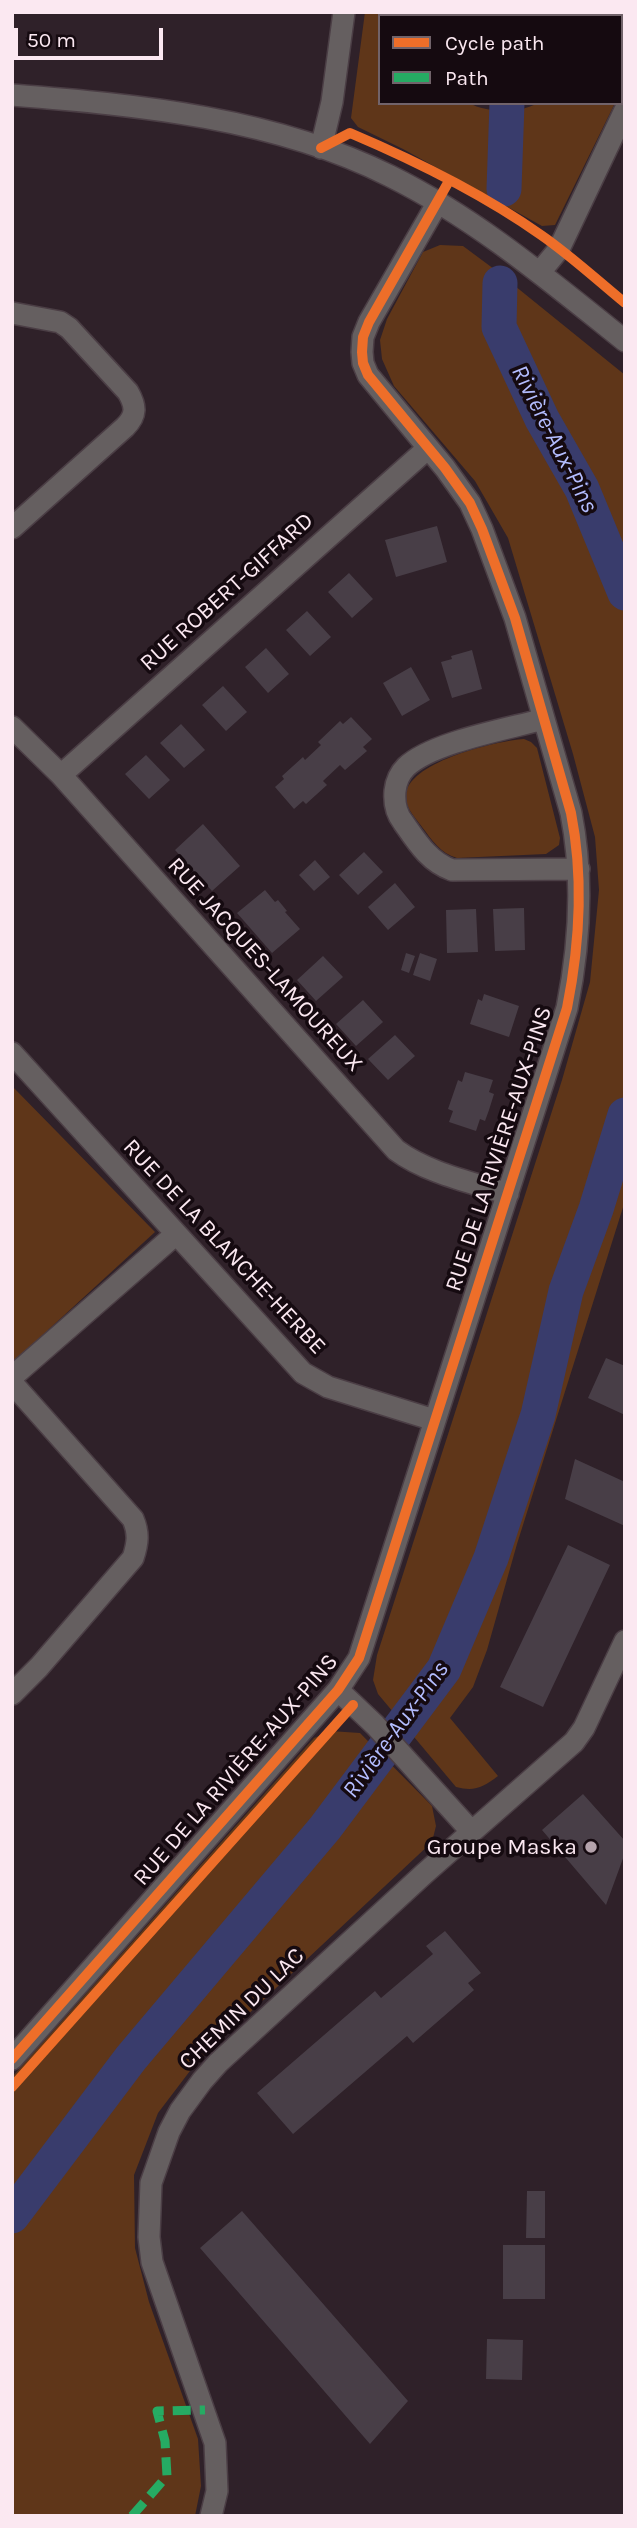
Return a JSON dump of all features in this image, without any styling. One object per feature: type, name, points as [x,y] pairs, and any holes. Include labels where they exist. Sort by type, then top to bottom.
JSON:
[{"type":"street","points":[[321,148],[332,102],[344,12]]},
{"type":"street","points":[[12,95],[90,101],[182,113],[321,148],[390,176],[438,202],[540,272],[625,341]]},
{"type":"street","points":[[540,272],[559,249],[625,110]]},
{"type":"street","name":"RUE DE LA RIVIÈRE-AUX-PINS","points":[[12,2059],[338,1690],[359,1658],[561,1031],[570,995],[579,940],[579,869],[571,813],[513,612],[482,528],[456,483],[368,375],[362,352],[363,337],[369,322],[438,202]]},
{"type":"street","points":[[12,313],[60,322],[69,328],[128,393],[135,410],[133,419],[125,427],[12,528]]},
{"type":"street","name":"RUE ROBERT-GIFFARD","points":[[61,775],[428,449]]},
{"type":"street","points":[[544,719],[453,744],[423,756],[406,767],[396,783],[394,798],[398,815],[428,856],[440,866],[452,870],[579,869]]},
{"type":"street","name":"RUE JACQUES-LAMOUREUX","points":[[12,727],[61,775],[396,1150],[424,1166],[508,1194]]},
{"type":"street","name":"RUE DE LA BLANCHE-HERBE","points":[[12,1053],[290,1362],[313,1380],[434,1420]]},
{"type":"street","points":[[12,1377],[176,1234]]},
{"type":"street","points":[[12,1383],[133,1519],[138,1531],[138,1545],[133,1558],[39,1667],[12,1694]]},
{"type":"street","name":"CHEMIN DU LAC","points":[[211,2516],[217,2491],[215,2443],[152,2262],[149,2214],[151,2183],[158,2156],[180,2111],[218,2063],[471,1831],[574,1741],[584,1728],[625,1641]]},
{"type":"street","points":[[338,1690],[375,1725],[471,1831]]},
{"type":"shaded area","points":[[365,12],[449,12],[378,14],[378,105],[474,105],[503,111],[534,105],[614,105],[555,225],[542,226],[358,127],[351,118]]},
{"type":"shaded area","points":[[440,245],[463,246],[625,375],[625,1201],[517,1544],[487,1650],[473,1687],[450,1718],[498,1776],[474,1789],[456,1787],[378,1694],[373,1680],[377,1655],[562,1080],[590,982],[599,890],[595,837],[508,538],[475,481],[394,386],[382,359],[380,340],[387,319],[423,252]]},
{"type":"shaded area","points":[[524,739],[537,748],[560,838],[559,845],[546,854],[457,858],[446,853],[433,841],[408,807],[406,793],[412,782],[423,771],[457,755]]},
{"type":"shaded area","points":[[12,1086],[155,1232],[12,1363]]},
{"type":"shaded area","points":[[330,1731],[360,1733],[432,1806],[436,1826],[432,1842],[196,2063],[158,2113],[134,2175],[135,2248],[149,2302],[198,2439],[201,2486],[195,2516],[12,2516],[12,2077],[314,1738]]},
{"type":"water","points":[[449,12],[605,12],[604,14],[448,14]]},
{"type":"building","points":[[437,526],[447,562],[396,577],[385,540]]},
{"type":"building","points":[[349,573],[373,599],[352,618],[328,592]]},
{"type":"building","points":[[307,611],[331,637],[310,656],[286,630]]},
{"type":"building","points":[[266,648],[289,674],[268,693],[245,667]]},
{"type":"building","points":[[472,650],[482,689],[452,698],[441,662]]},
{"type":"building","points":[[411,667],[430,700],[402,716],[383,683]]},
{"type":"building","points":[[223,686],[247,712],[226,731],[202,705]]},
{"type":"building","points":[[351,717],[372,739],[363,747],[367,751],[345,770],[340,765],[323,781],[327,785],[306,804],[303,801],[294,809],[275,787],[284,779],[282,776],[321,745],[318,742],[340,721],[343,724]]},
{"type":"building","points":[[181,724],[205,750],[184,768],[160,743]]},
{"type":"building","points":[[146,755],[170,780],[149,799],[125,774]]},
{"type":"building","points":[[203,824],[240,866],[212,891],[175,850]]},
{"type":"building","points":[[364,852],[383,872],[358,895],[339,875]]},
{"type":"building","points":[[315,860],[330,877],[314,891],[299,875]]},
{"type":"building","points":[[395,883],[415,907],[388,930],[368,907]]},
{"type":"building","points":[[265,890],[275,902],[278,900],[300,929],[272,953],[237,913]]},
{"type":"building","points":[[524,908],[525,950],[495,951],[493,909]]},
{"type":"building","points":[[476,909],[478,952],[447,953],[446,910]]},
{"type":"building","points":[[406,953],[415,956],[409,973],[401,970]]},
{"type":"building","points":[[420,953],[437,959],[430,981],[413,975]]},
{"type":"building","points":[[323,956],[343,977],[316,1001],[297,980]]},
{"type":"building","points":[[484,994],[519,1006],[509,1037],[470,1024],[478,999],[482,1001]]},
{"type":"building","points":[[363,1000],[383,1022],[356,1046],[336,1024]]},
{"type":"building","points":[[395,1035],[415,1056],[388,1080],[368,1059]]},
{"type":"building","points":[[465,1072],[493,1080],[489,1092],[494,1094],[489,1110],[485,1121],[480,1119],[476,1131],[449,1122],[453,1111],[448,1109],[458,1080],[462,1082]]},
{"type":"building","points":[[606,1358],[625,1366],[625,1415],[588,1398]]},
{"type":"building","points":[[575,1459],[625,1482],[625,1526],[565,1499]]},
{"type":"building","points":[[568,1545],[610,1565],[543,1707],[500,1687]]},
{"type":"building","name":"Groupe Maska","points":[[583,1794],[625,1841],[625,1853],[606,1905],[542,1830]]},
{"type":"building","points":[[445,1931],[481,1973],[468,1983],[474,1990],[413,2043],[407,2036],[293,2134],[257,2093],[375,1991],[381,1998],[433,1954],[426,1946]]},
{"type":"building","points":[[527,2191],[545,2191],[545,2238],[526,2238]]},
{"type":"building","points":[[242,2211],[408,2401],[370,2444],[200,2248]]},
{"type":"building","points":[[503,2245],[545,2245],[545,2299],[503,2299]]},
{"type":"building","points":[[487,2339],[523,2340],[522,2380],[486,2379]]},
{"type":"waterway","name":"Rivière-Aux-Pins","points":[[504,189],[507,105]]},
{"type":"waterway","name":"Rivière-Aux-Pins","points":[[500,283],[499,327],[542,419],[582,489],[625,593]]},
{"type":"waterway","name":"Rivière-Aux-Pins","points":[[12,2216],[131,2058],[325,1828],[444,1669],[491,1558],[538,1415],[566,1291],[596,1209],[625,1115]]},
{"type":"marked path","points":[[132,2516],[167,2476],[165,2441],[157,2411],[205,2410]]},
{"type":"cycle path","points":[[321,148],[350,133],[448,179],[541,235],[625,303]]},
{"type":"cycle path","points":[[12,2059],[338,1690],[359,1658],[567,1008],[579,911],[575,838],[571,813],[515,618],[470,503],[445,468],[368,375],[363,363],[363,337],[369,322],[449,181]]},
{"type":"cycle path","points":[[12,2087],[353,1705]]},
{"type":"place","name":"Groupe Maska","points":[[591,1847]]}]
